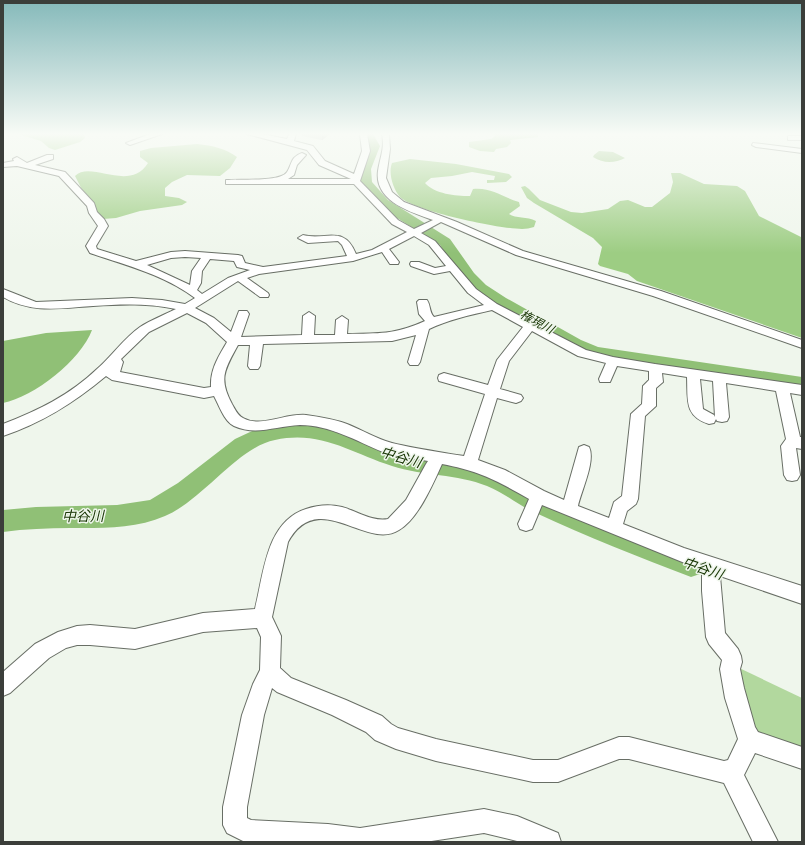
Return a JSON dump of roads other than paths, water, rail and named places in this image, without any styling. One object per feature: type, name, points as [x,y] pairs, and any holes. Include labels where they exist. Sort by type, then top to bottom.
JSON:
[{"type":"street","points":[[60,173],[62,174],[78,193],[91,205],[93,214],[101,221],[103,226],[91,246],[93,251],[138,264],[191,291],[202,299]]},
{"type":"street","points":[[279,181],[289,173]]},
{"type":"street","points":[[344,173],[356,179],[386,214],[416,232],[432,244],[472,291],[493,306],[582,353],[613,361],[802,390]]},
{"type":"street","points":[[229,182],[255,180],[324,182],[356,179],[360,173]]},
{"type":"street","points":[[381,173],[385,187],[389,195],[394,200],[503,247],[528,256],[672,298],[802,344]]},
{"type":"street","points":[[374,183],[385,187]]},
{"type":"street","points":[[3,430],[23,424],[68,400],[92,381],[136,336],[145,329],[187,308],[239,277],[260,270],[353,258],[384,248],[441,219]]},
{"type":"street","points":[[303,238],[308,240],[338,238],[346,244],[353,258]]},
{"type":"street","points":[[384,248],[394,262]]},
{"type":"street","points":[[138,264],[171,255],[206,256],[238,258],[241,265],[260,270]]},
{"type":"street","points":[[191,291],[196,283],[197,271],[206,256]]},
{"type":"street","points":[[416,266],[434,271],[451,268]]},
{"type":"street","points":[[239,277],[264,295]]},
{"type":"street","points":[[3,292],[17,301],[46,308],[90,303],[159,303],[187,308],[212,322],[234,342],[308,338],[385,338],[409,334],[442,318],[493,306]]},
{"type":"street","points":[[414,362],[428,326],[423,302]]},
{"type":"street","points":[[243,314],[234,342],[221,364],[217,378],[218,390],[237,422],[259,426],[300,420],[328,424],[342,428],[389,448],[434,463],[469,463],[504,482],[711,570],[802,595]]},
{"type":"street","points":[[308,338],[309,316]]},
{"type":"street","points":[[339,339],[342,330],[342,320]]},
{"type":"street","points":[[469,463],[494,392],[503,360],[530,326]]},
{"type":"street","points":[[254,366],[257,340]]},
{"type":"street","points":[[113,360],[117,362],[117,364],[112,375],[204,393],[218,390]]},
{"type":"street","points":[[605,379],[613,361]]},
{"type":"street","points":[[614,528],[620,507],[630,499],[638,435],[638,414],[649,406],[650,386],[656,382],[655,368]]},
{"type":"street","points":[[693,374],[696,410],[699,414],[709,419]]},
{"type":"street","points":[[444,378],[516,398]]},
{"type":"street","points":[[719,378],[722,417]]},
{"type":"street","points":[[782,388],[798,442],[788,446],[792,475]]},
{"type":"street","points":[[569,510],[572,495],[584,463],[584,451]]},
{"type":"street","points":[[434,463],[401,520],[393,525],[386,528],[376,527],[347,515],[322,511],[313,513],[292,524],[284,532],[280,542],[262,618],[271,636],[270,672],[263,684],[253,715],[235,807],[235,824],[250,832],[328,836],[360,840],[484,821],[517,828],[549,842]]},
{"type":"street","points":[[526,524],[538,496]]},
{"type":"street","points":[[711,570],[716,637],[731,656],[732,662],[730,669],[739,716],[743,729],[752,743]]},
{"type":"street","points":[[3,686],[30,661],[47,648],[77,636],[91,635],[108,638],[135,639],[197,624],[262,618]]},
{"type":"street","points":[[270,672],[284,685],[370,721],[383,732],[396,738],[436,750],[533,771],[558,771],[619,748],[629,748],[715,771],[730,772],[734,769],[747,744],[752,743],[767,745],[802,758]]},
{"type":"street","points":[[730,772],[766,842]]},
{"type":"waterway","name":"権現川","points":[[365,173],[368,186],[383,203],[445,242],[468,276],[480,288],[500,302],[575,344],[594,352],[630,359],[802,384]]},
{"type":"waterway","name":"中谷川","points":[[3,521],[36,518],[134,515],[150,511],[158,508],[187,490],[243,445],[257,437],[271,432],[290,429],[306,429],[334,434],[392,457],[490,477],[560,513],[691,565]]}]
